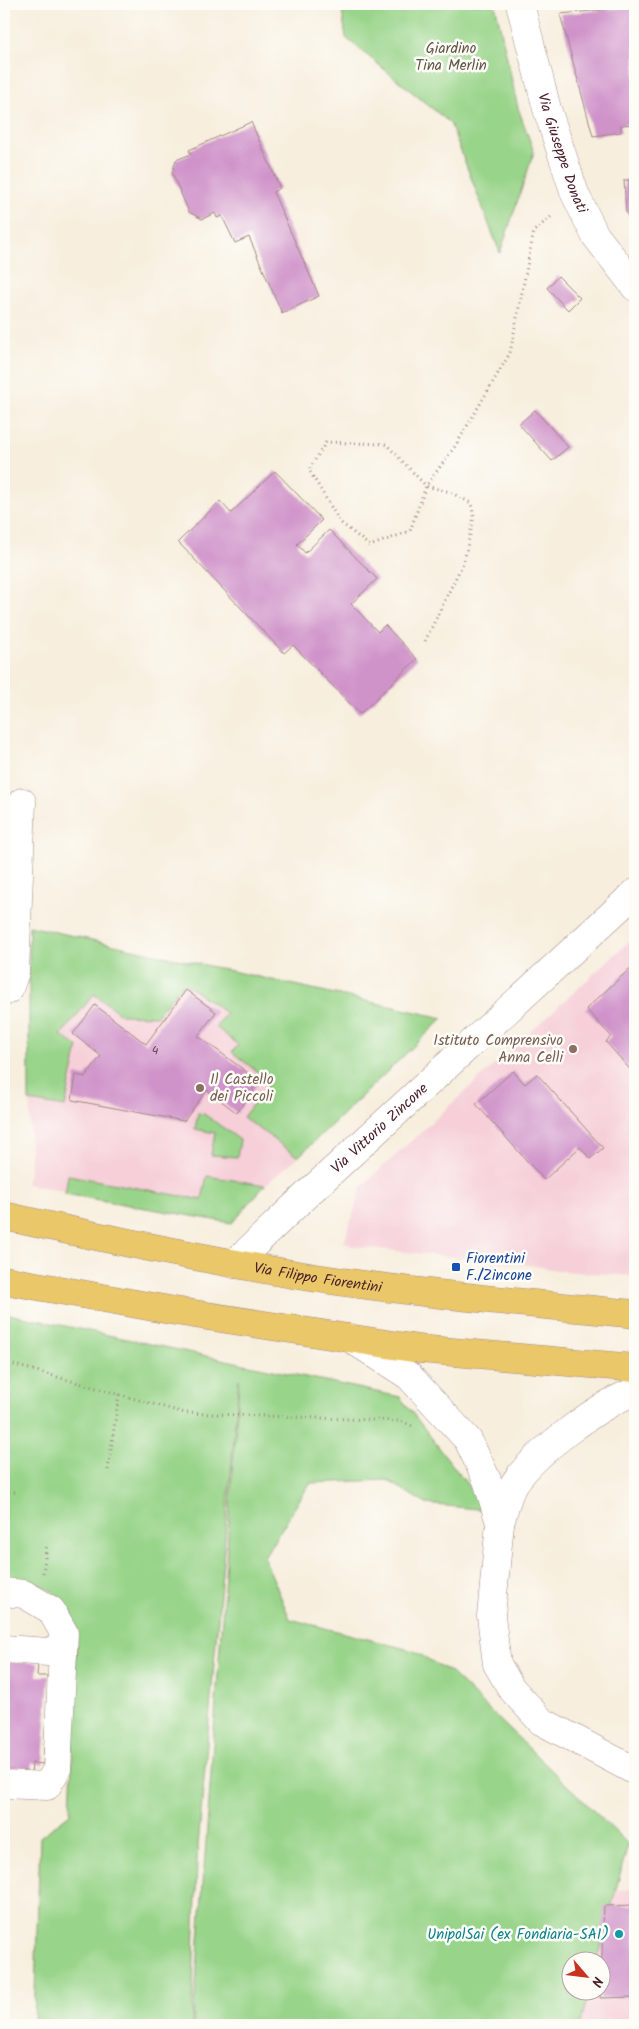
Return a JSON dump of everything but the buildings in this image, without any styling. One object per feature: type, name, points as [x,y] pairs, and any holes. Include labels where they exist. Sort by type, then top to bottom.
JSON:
[{"type":"main road","name":"Via Filippo Fiorentini","points":[[4,1216],[234,1264],[356,1283],[635,1314]]},
{"type":"main road","points":[[4,1280],[175,1311],[419,1349],[635,1368]]},
{"type":"street","name":"Via Giuseppe Donati","points":[[520,4],[544,101],[576,194],[595,235],[635,287]]},
{"type":"street","points":[[4,992],[9,989],[15,972],[22,802]]},
{"type":"street","name":"Via Vittorio Zincone","points":[[234,1264],[635,893]]},
{"type":"street","points":[[350,1338],[409,1376],[468,1440],[487,1480],[500,1523]]},
{"type":"street","points":[[635,1392],[599,1410],[541,1453],[513,1484],[500,1523],[491,1616],[497,1664],[511,1688],[541,1721],[635,1771]]},
{"type":"street","points":[[4,1592],[24,1594],[51,1610],[64,1633],[57,1769],[48,1786],[4,1784],[4,1798]]},
{"type":"street","points":[[4,1650],[63,1653]]},
{"type":"path","points":[[425,641],[464,561],[474,516],[471,503],[450,492],[426,486],[386,444],[326,442],[309,470],[340,522],[370,546],[410,532],[426,486],[456,445],[510,353],[534,231],[576,194]]},
{"type":"path","points":[[4,1362],[185,1413],[401,1421],[429,1432],[447,1418]]},
{"type":"path","points":[[108,1470],[119,1394]]},
{"type":"path","points":[[4,1492],[17,1492]]},
{"type":"shaded area","name":"Il Castello dei Piccoli","points":[[29,926],[443,1018],[298,1157],[265,1185],[232,1223],[26,1184],[30,1169]]},
{"type":"shaded area","name":"Istituto Comprensivo Anna Celli","points":[[635,936],[635,1276],[562,1271],[536,1266],[352,1246],[344,1242],[362,1186]]},
{"type":"shaded area","points":[[635,1889],[635,2025],[580,2025],[586,2002],[612,2002],[612,1952],[599,1952],[616,1890]]},
{"type":"green space","name":"Giardino Tina Merlin","points":[[341,4],[495,4],[518,108],[534,152],[500,253],[450,123],[346,38]]},
{"type":"green space","points":[[29,926],[443,1018],[298,1157],[243,1117],[270,1082],[232,1052],[238,1045],[216,1027],[226,1013],[184,983],[156,1016],[122,1015],[94,994],[61,1035],[78,1047],[65,1107],[29,1101]]},
{"type":"green space","points":[[198,1113],[204,1114],[240,1140],[237,1157],[211,1155],[215,1133],[195,1129]]},
{"type":"green space","points":[[68,1175],[202,1200],[207,1176],[265,1185],[232,1223],[65,1194]]},
{"type":"green space","points":[[4,1313],[400,1397],[487,1510],[426,1504],[387,1480],[310,1483],[264,1557],[290,1619],[414,1651],[450,1672],[628,1844],[599,1952],[562,1952],[562,2002],[586,2002],[580,2025],[193,2025],[239,1379],[197,1858],[192,2025],[34,2025],[40,1837],[70,1814],[77,1631],[71,1610],[53,1592],[41,1585],[4,1577]]},
{"type":"place","name":"Istituto Comprensivo Anna Celli","points":[[573,1049]]},
{"type":"place","name":"Il Castello dei Piccoli","points":[[200,1088]]},
{"type":"place","name":"Fiorentini F./Zincone","points":[[456,1267]]},
{"type":"place","name":"UnipolSai (ex Fondiaria-SAI)","points":[[619,1934]]}]
